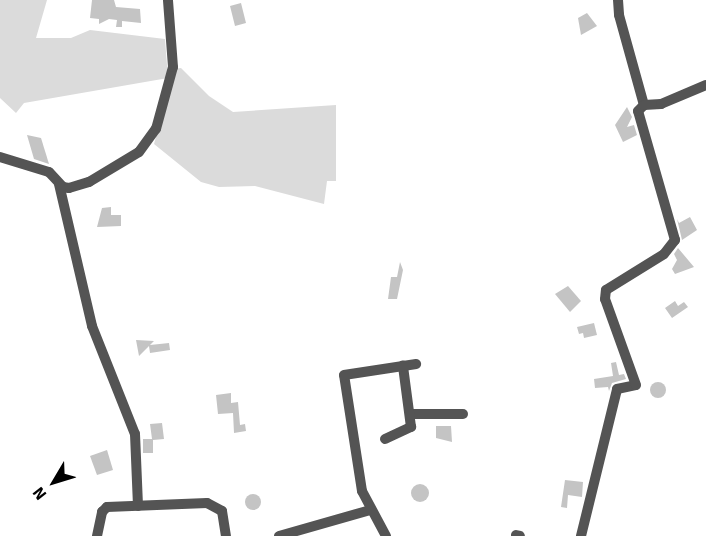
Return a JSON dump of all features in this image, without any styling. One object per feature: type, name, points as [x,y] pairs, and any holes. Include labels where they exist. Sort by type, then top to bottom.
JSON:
[{"type":"street","points":[[59,184],[78,186],[105,174],[130,160],[153,135],[172,67],[168,0]]},
{"type":"street","points":[[618,0],[644,105]]},
{"type":"street","points":[[581,536],[617,389],[636,385],[605,299],[606,290],[664,254],[676,236],[639,118],[640,107],[661,104],[706,85]]},
{"type":"street","points":[[0,157],[48,172],[59,184],[92,326],[135,434],[138,506]]},
{"type":"street","points":[[386,536],[370,510],[360,480],[344,375],[416,364]]},
{"type":"street","points":[[385,439],[407,432],[411,427],[403,366]]},
{"type":"street","points":[[410,414],[463,414]]},
{"type":"street","points":[[97,536],[104,508],[215,504],[224,517],[226,536]]},
{"type":"street","points":[[279,536],[370,510]]},
{"type":"shaded area","points":[[0,0],[47,0],[36,38],[71,38],[90,30],[165,39],[168,78],[24,103],[16,113],[0,98]]},
{"type":"shaded area","points":[[181,68],[209,96],[233,112],[336,105],[336,181],[327,181],[324,204],[255,186],[219,187],[201,182],[154,144],[174,69]]},
{"type":"building","points":[[92,0],[114,0],[116,7],[140,9],[141,23],[122,21],[122,27],[116,27],[117,20],[109,19],[99,24],[99,19],[90,18]]},
{"type":"building","points":[[241,3],[246,23],[235,26],[230,6]]},
{"type":"building","points":[[587,13],[597,26],[581,35],[578,18]]},
{"type":"building","points":[[627,107],[632,117],[627,127],[634,125],[637,135],[623,142],[615,125]]},
{"type":"building","points":[[27,135],[41,138],[49,164],[34,159]]},
{"type":"building","points":[[111,207],[111,215],[121,215],[121,226],[97,227],[102,208]]},
{"type":"building","points":[[690,217],[697,230],[682,240],[677,219],[679,223]]},
{"type":"building","points":[[678,248],[694,267],[675,274],[672,269],[677,260],[674,254]]},
{"type":"building","points":[[400,262],[403,270],[397,299],[388,299],[391,277],[397,277]]},
{"type":"building","points":[[568,286],[581,301],[570,312],[555,294]]},
{"type":"building","points":[[675,301],[678,306],[684,302],[688,307],[672,318],[665,308]]},
{"type":"building","points":[[594,323],[597,335],[584,338],[583,333],[579,334],[577,327]]},
{"type":"building","points":[[136,340],[154,341],[150,345],[169,343],[170,350],[150,353],[149,346],[139,356]]},
{"type":"building","points":[[616,362],[619,375],[624,374],[626,379],[612,383],[609,391],[608,387],[595,388],[594,379],[613,376],[611,363]]},
{"type":"building","points":[[655,382],[661,382],[666,390],[664,396],[655,398],[650,393],[650,387]]},
{"type":"building","points":[[231,393],[231,403],[238,402],[240,425],[245,424],[246,431],[234,433],[233,413],[218,414],[216,395]]},
{"type":"building","points":[[162,423],[164,439],[153,440],[153,453],[143,453],[143,439],[152,439],[150,424]]},
{"type":"building","points":[[436,426],[451,426],[452,442],[436,438]]},
{"type":"building","points":[[107,450],[113,470],[97,475],[90,456]]},
{"type":"building","points":[[565,480],[583,482],[582,497],[568,495],[567,508],[561,507]]},
{"type":"building","points":[[420,484],[426,487],[429,493],[426,499],[420,502],[414,499],[411,493],[414,487]]},
{"type":"building","points":[[253,494],[261,502],[253,510],[245,502]]}]
